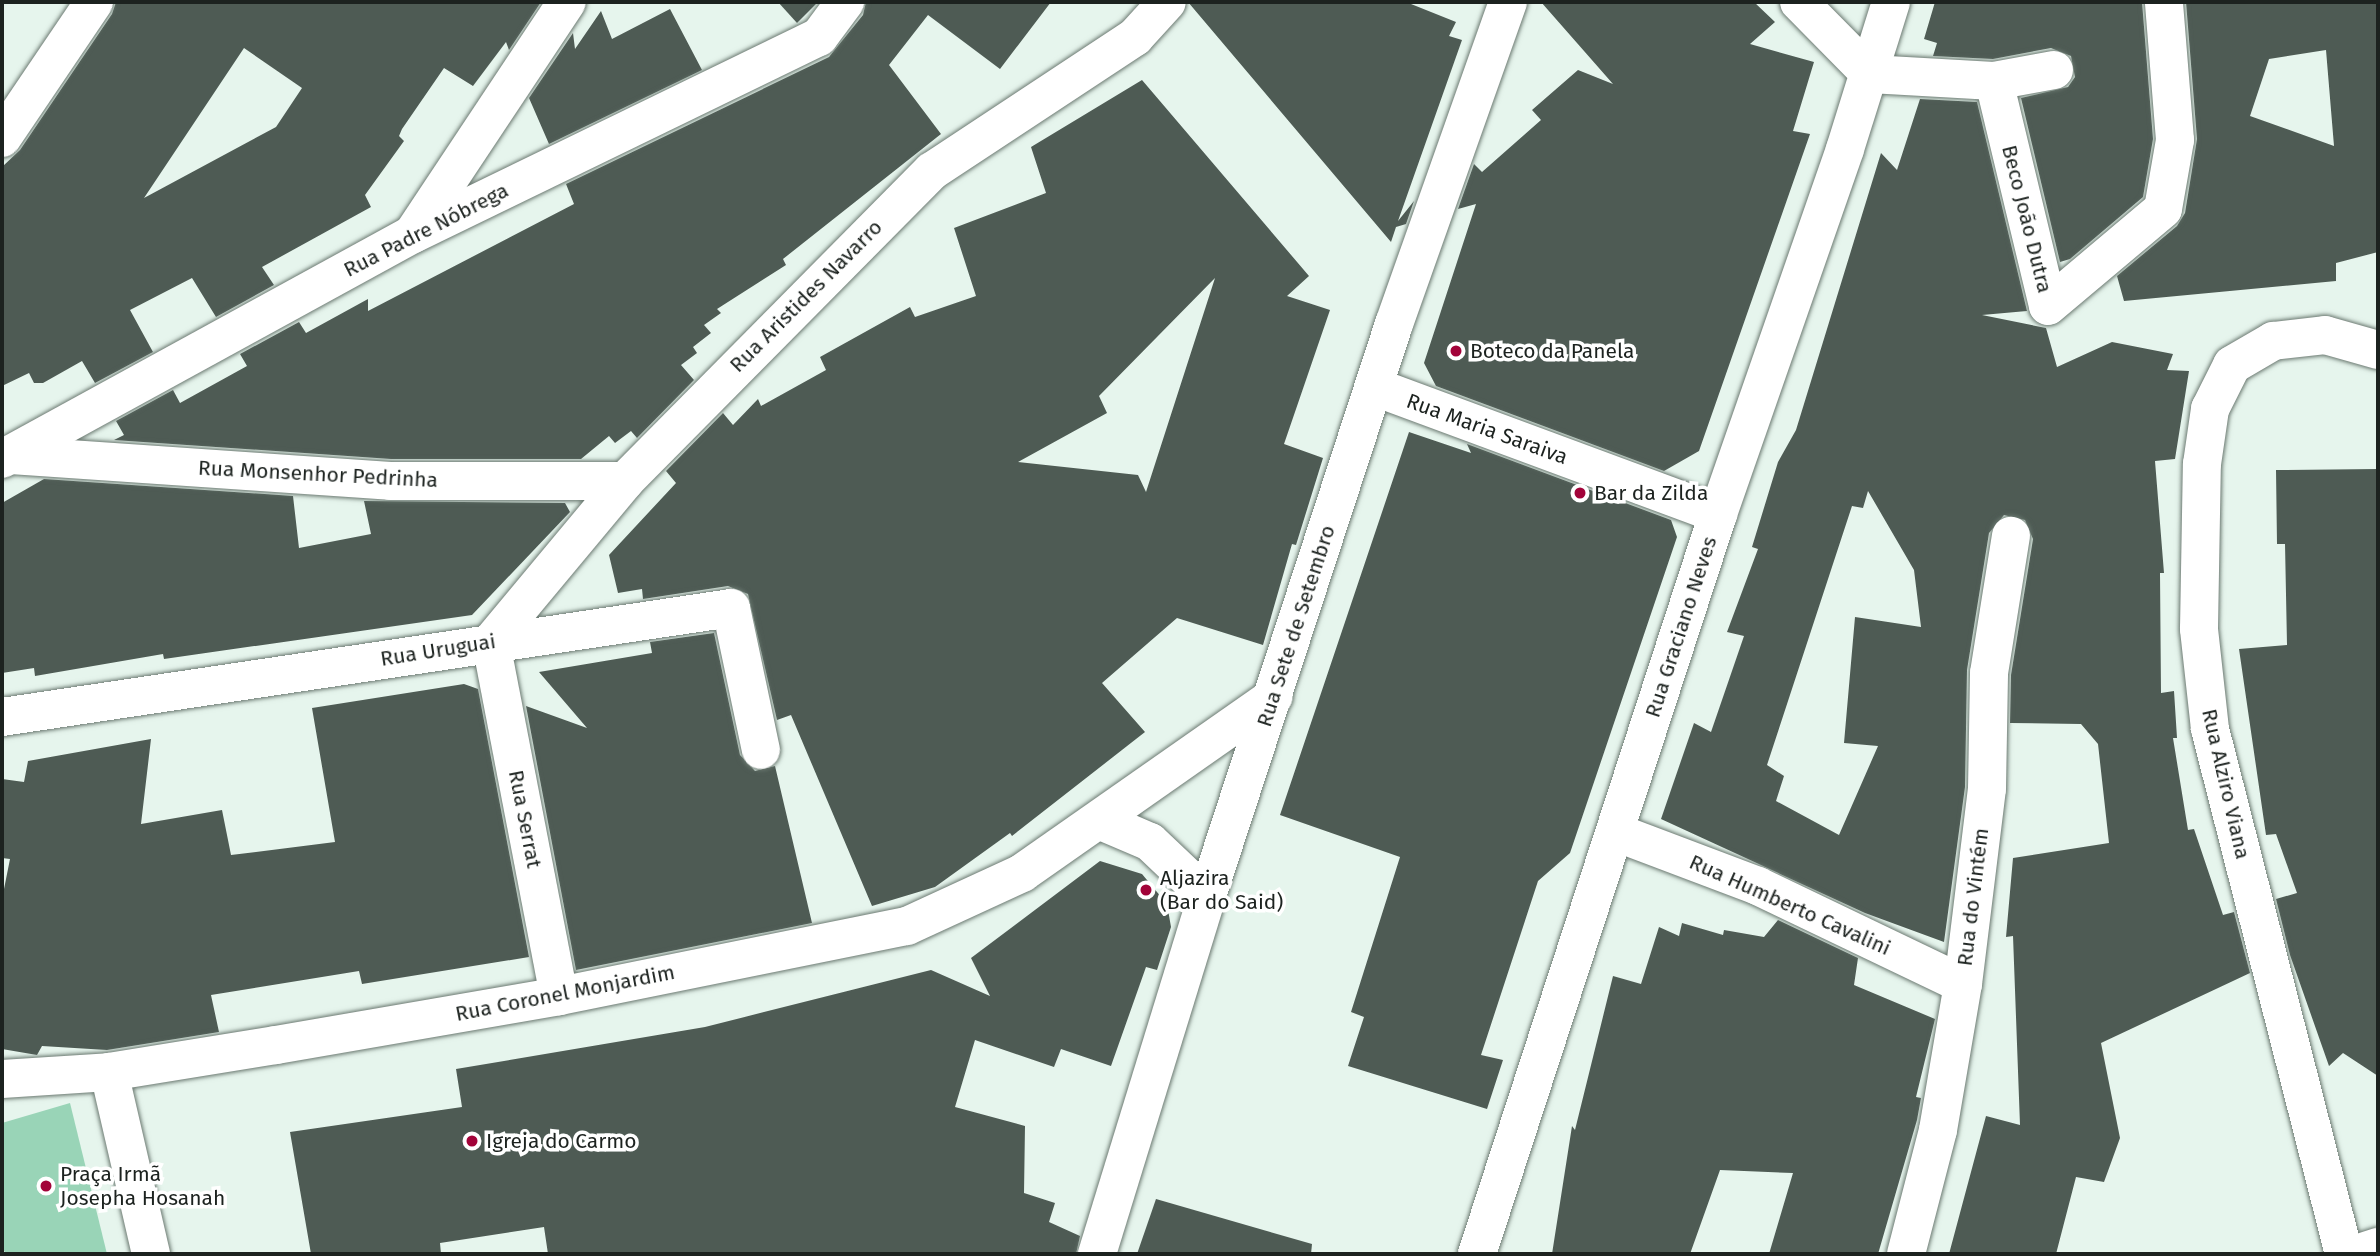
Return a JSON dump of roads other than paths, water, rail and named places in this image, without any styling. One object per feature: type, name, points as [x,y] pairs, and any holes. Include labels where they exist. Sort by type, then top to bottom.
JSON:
[{"type":"street","points":[[2,138],[94,2]]},
{"type":"street","points":[[413,234],[568,2]]},
{"type":"street","name":"Rua Padre Nóbrega","points":[[6,457],[413,234],[819,37],[845,2]]},
{"type":"street","name":"Rua Aristides Navarro","points":[[491,642],[625,481],[932,171],[1135,37],[1167,2]]},
{"type":"street","name":"Rua Sete de Setembro","points":[[1097,1254],[1207,896],[1375,387],[1508,2]]},
{"type":"street","points":[[1799,2],[1870,74],[1994,81],[2054,70]]},
{"type":"street","name":"Rua Graciano Neves","points":[[1477,1254],[1718,514],[1870,74],[1891,2]]},
{"type":"street","name":"Beco João Dutra","points":[[1994,81],[2049,306],[2163,209],[2175,140],[2164,2]]},
{"type":"street","name":"Rua Alziro Viana","points":[[2344,1254],[2210,729],[2199,629],[2202,464],[2210,409],[2232,365],[2273,341],[2325,335],[2378,350]]},
{"type":"street","name":"Rua Maria Saraiva","points":[[1375,387],[1718,514]]},
{"type":"street","name":"Rua Monsenhor Pedrinha","points":[[6,457],[390,481],[625,481]]},
{"type":"street","name":"Rua do Vintém","points":[[1906,1254],[1938,1130],[1963,984],[1987,789],[1989,673],[2011,536]]},
{"type":"street","name":"Rua Uruguai","points":[[2,717],[731,608],[761,750]]},
{"type":"street","name":"Rua Serrat","points":[[491,642],[559,996]]},
{"type":"street","name":"Rua Coronel Monjardim","points":[[2,1079],[109,1072],[559,996],[906,926],[1023,873],[1101,821],[1273,697]]},
{"type":"street","points":[[1101,821],[1150,842],[1207,896]]},
{"type":"street","name":"Rua Humberto Cavalini","points":[[1615,832],[1758,886],[1963,984]]},
{"type":"street","points":[[109,1072],[151,1254]]},
{"type":"street","points":[[2356,1254],[2378,1247]]},
{"type":"place","name":"Boteco da Panela","points":[[1456,351]]},
{"type":"place","name":"Bar da Zilda","points":[[1580,493]]},
{"type":"place","name":"Aljazira (Bar do Said)","points":[[1146,890]]},
{"type":"place","name":"Igreja do Carmo","points":[[472,1141]]},
{"type":"place","name":"Praça Irmã Josepha Hosanah","points":[[46,1186]]}]
